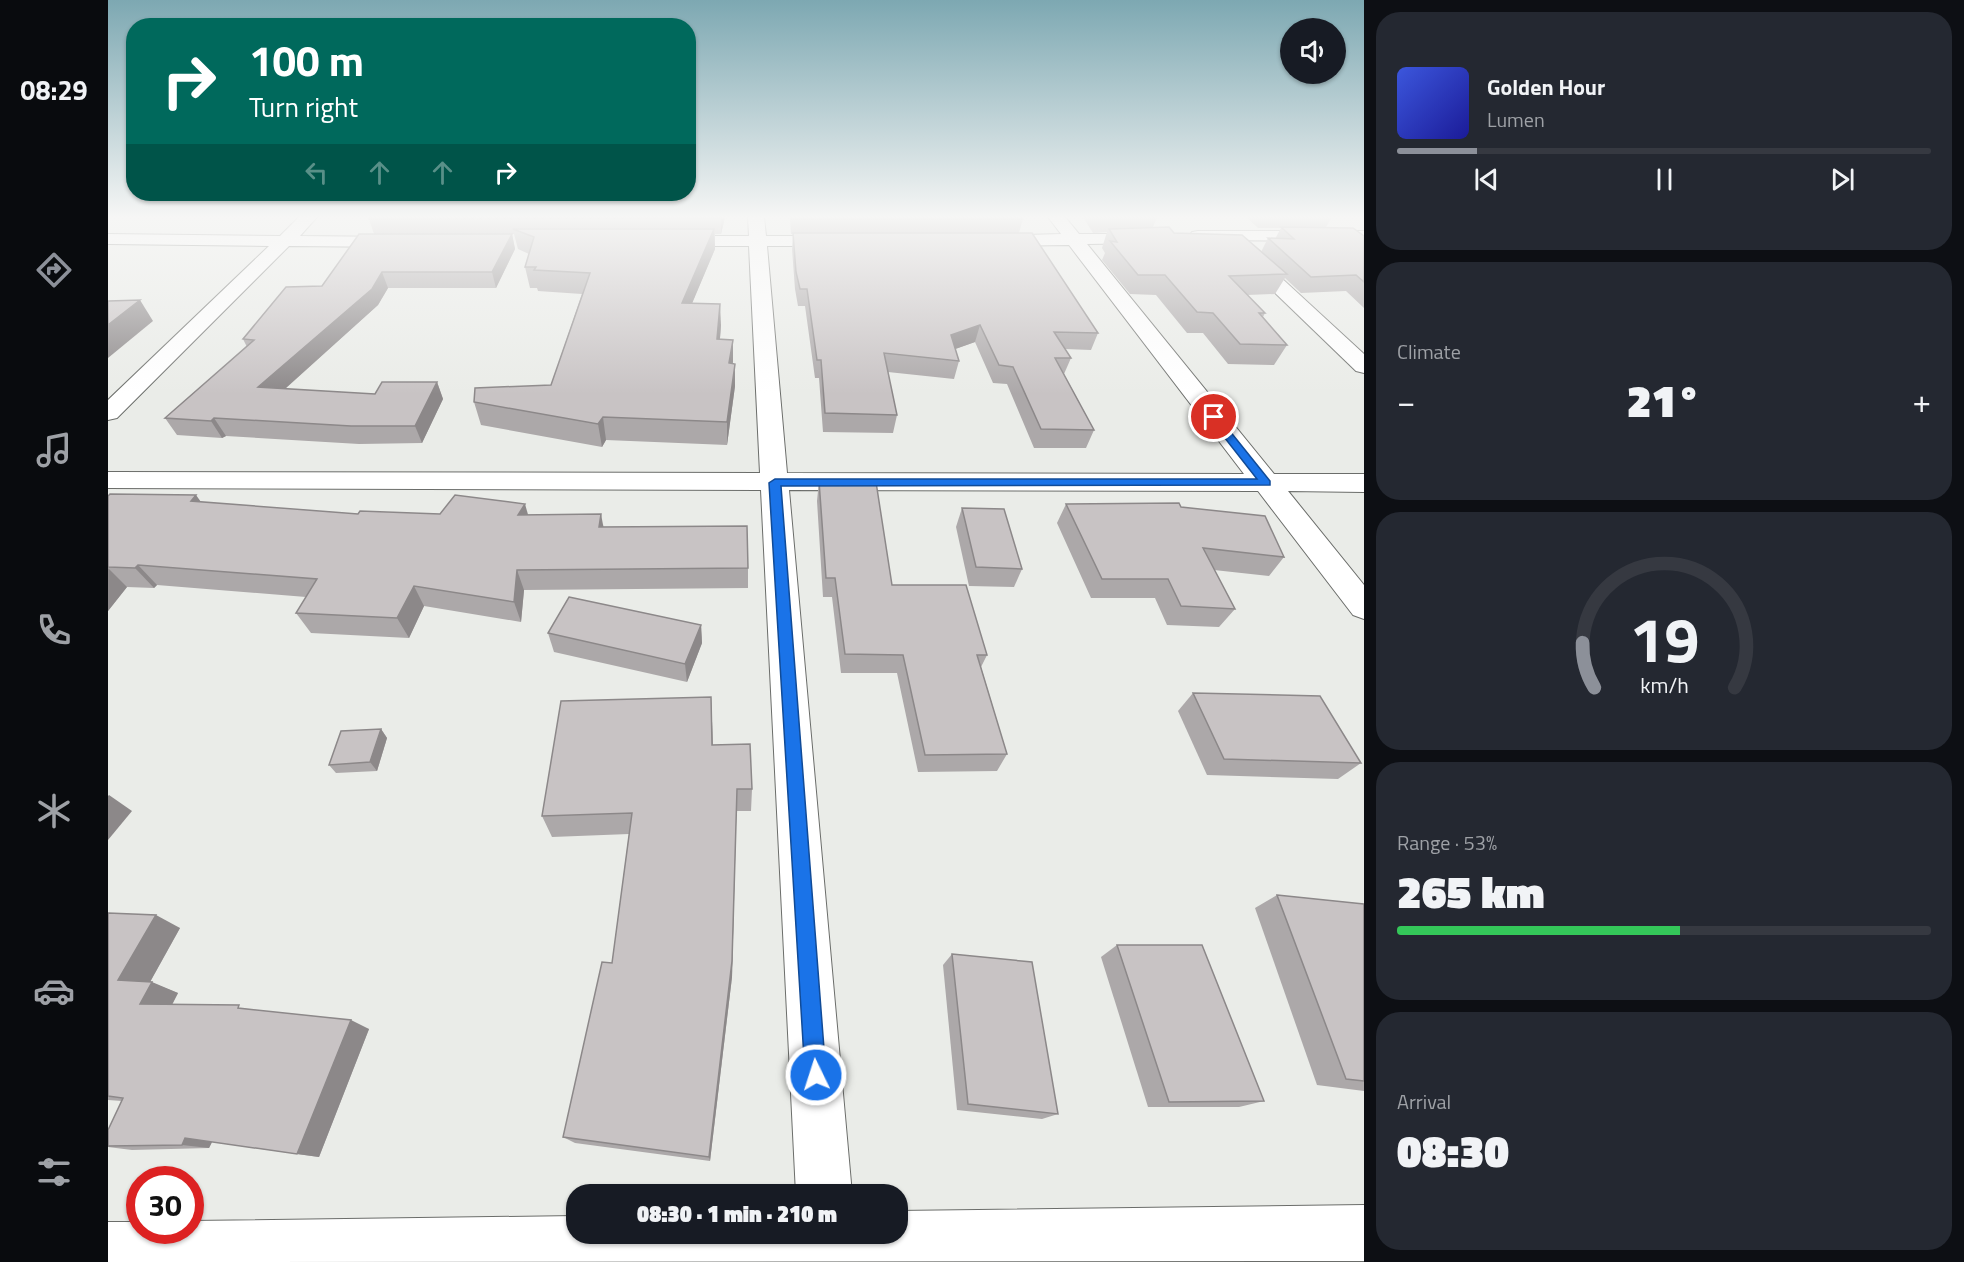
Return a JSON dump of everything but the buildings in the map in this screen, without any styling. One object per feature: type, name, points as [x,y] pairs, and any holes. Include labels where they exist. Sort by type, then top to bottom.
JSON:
[{"type":"street","points":[[108,413],[248,276]]},
{"type":"street","points":[[760,276],[824,1184]]},
{"type":"street","points":[[1103,276],[1364,608]]},
{"type":"street","points":[[1268,276],[1364,366]]},
{"type":"street","points":[[108,480],[1364,483]]},
{"type":"street","points":[[908,1232],[1364,1233]]},
{"type":"street","points":[[108,1251],[566,1239]]},
{"type":"route","points":[[816,1075],[775,483],[1266,483],[1214,417]]}]
